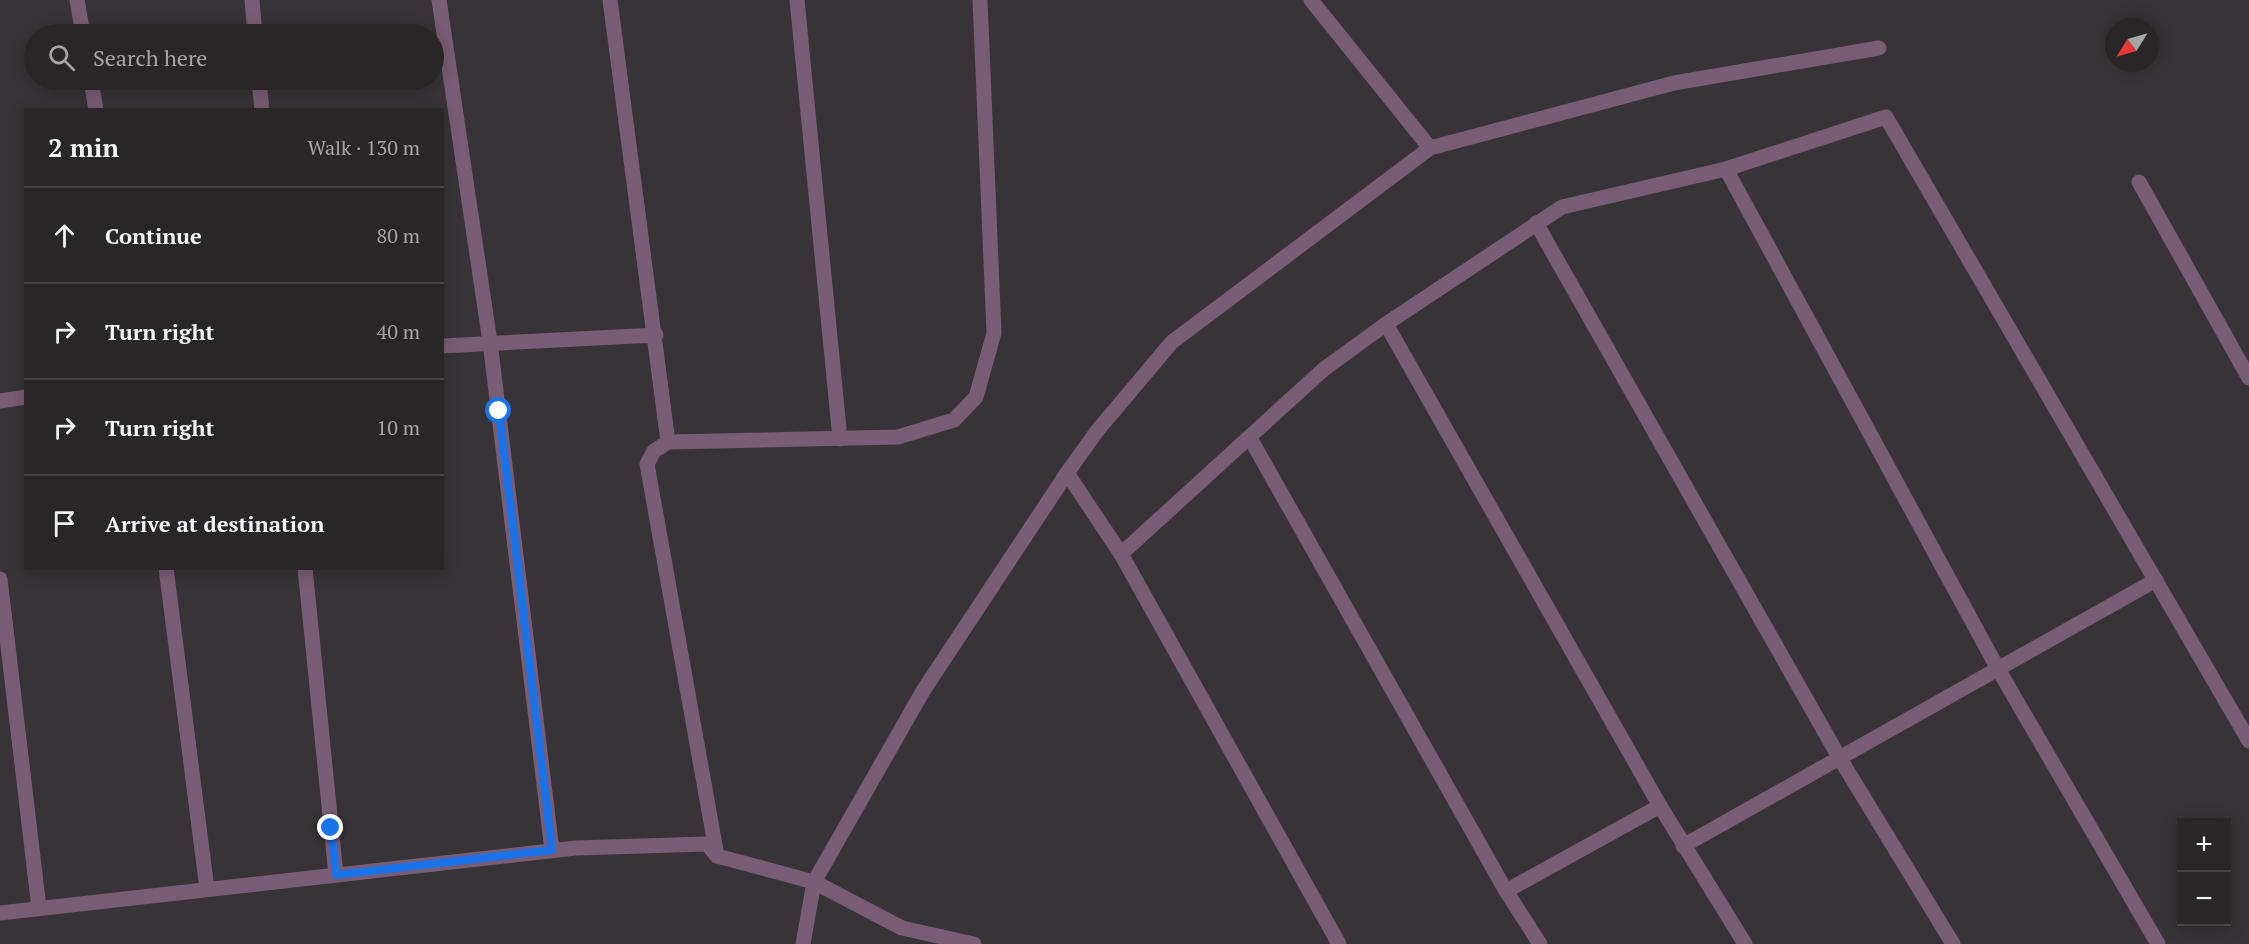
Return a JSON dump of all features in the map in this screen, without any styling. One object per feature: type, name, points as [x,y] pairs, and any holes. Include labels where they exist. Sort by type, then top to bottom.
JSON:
[{"type":"street","points":[[77,0],[81,24]]},
{"type":"street","points":[[252,0],[254,24]]},
{"type":"street","points":[[439,0],[443,24]]},
{"type":"street","points":[[610,0],[656,335],[668,442]]},
{"type":"street","points":[[797,0],[840,440]]},
{"type":"street","points":[[717,856],[647,464],[654,451],[668,442],[898,437],[954,420],[976,397],[994,333],[980,0]]},
{"type":"street","points":[[1311,0],[1430,148]]},
{"type":"street","points":[[444,34],[490,342],[552,850]]},
{"type":"street","points":[[803,944],[814,882],[923,691],[1097,430],[1172,342],[1430,148],[1674,82],[1879,48]]},
{"type":"street","points":[[93,90],[96,108]]},
{"type":"street","points":[[260,90],[262,108]]},
{"type":"street","points":[[1121,554],[1324,369],[1386,324],[1562,207],[1726,169],[1886,117],[2249,741]]},
{"type":"street","points":[[1726,169],[1998,669],[2158,944]]},
{"type":"street","points":[[2139,182],[2249,378]]},
{"type":"street","points":[[1536,223],[1839,757],[1953,944]]},
{"type":"street","points":[[1386,324],[1683,846],[1745,944]]},
{"type":"street","points":[[444,346],[656,335]]},
{"type":"street","points":[[0,401],[24,397]]},
{"type":"street","points":[[1250,438],[1506,891],[1540,944]]},
{"type":"street","points":[[1067,473],[1121,554],[1339,944]]},
{"type":"street","points":[[166,570],[207,890]]},
{"type":"street","points":[[305,570],[336,875]]},
{"type":"street","points":[[0,579],[39,908]]},
{"type":"street","points":[[1683,846],[2156,580]]},
{"type":"street","points":[[1506,891],[1660,806]]},
{"type":"street","points":[[0,913],[552,850],[707,844],[717,856],[814,882],[902,928],[974,944]]},
{"type":"street","points":[[898,944],[902,928]]},
{"type":"route","points":[[331,828],[336,875],[552,850],[499,411]]}]
